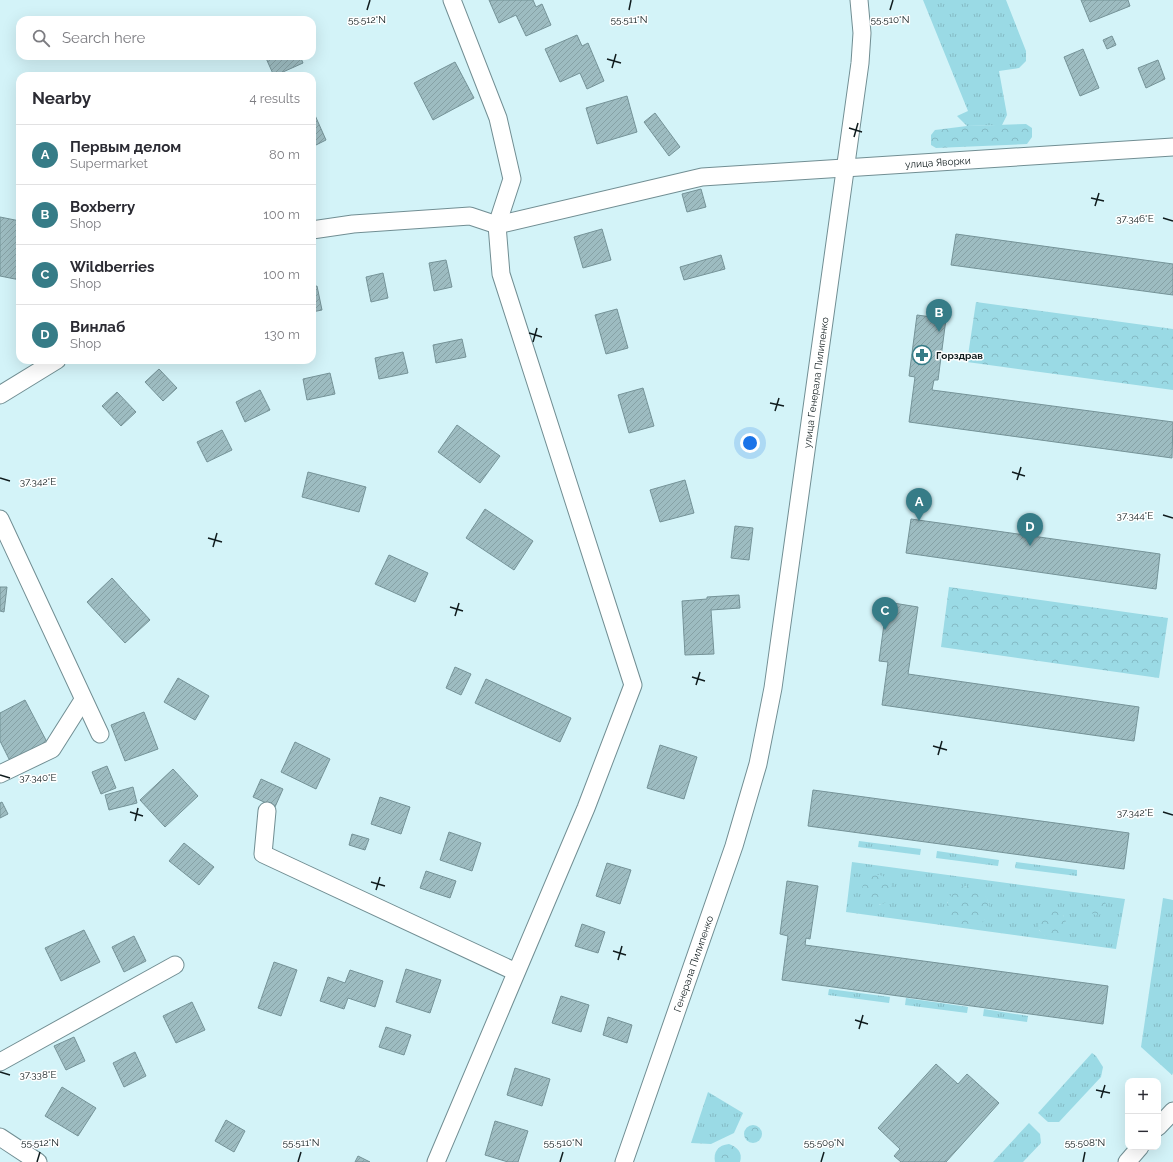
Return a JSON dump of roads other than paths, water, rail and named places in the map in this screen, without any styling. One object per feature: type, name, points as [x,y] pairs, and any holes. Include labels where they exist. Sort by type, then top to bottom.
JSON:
[{"type":"street","points":[[436,1162],[586,808],[633,685],[501,274],[497,225],[512,179],[498,118],[452,0]]},
{"type":"street","name":"улица Генерала Пилипенко","points":[[758,764],[773,688],[860,62],[862,32],[859,0]]},
{"type":"street","name":"улица Яворки","points":[[497,225],[702,177],[1173,146]]},
{"type":"street","points":[[316,229],[353,224],[470,216],[497,225]]},
{"type":"street","points":[[0,395],[50,364]]},
{"type":"street","points":[[0,519],[100,734]]},
{"type":"street","points":[[0,774],[52,749],[83,700]]},
{"type":"street","name":"Генерала Пилипенко","points":[[624,1162],[734,846],[758,764]]},
{"type":"street","points":[[267,811],[263,854],[516,972]]},
{"type":"street","points":[[0,1062],[175,965]]},
{"type":"street","points":[[1161,1124],[1173,1111]]},
{"type":"street","points":[[0,1137],[38,1162]]},
{"type":"street","points":[[1127,1162],[1137,1150]]},
{"type":"place","name":"Boxberry","points":[[939,332]]},
{"type":"place","name":"Горздрав","points":[[922,355]]},
{"type":"place","name":"Первым делом","points":[[919,521]]},
{"type":"place","name":"Винлаб","points":[[1030,546]]},
{"type":"place","name":"Wildberries","points":[[885,630]]}]
